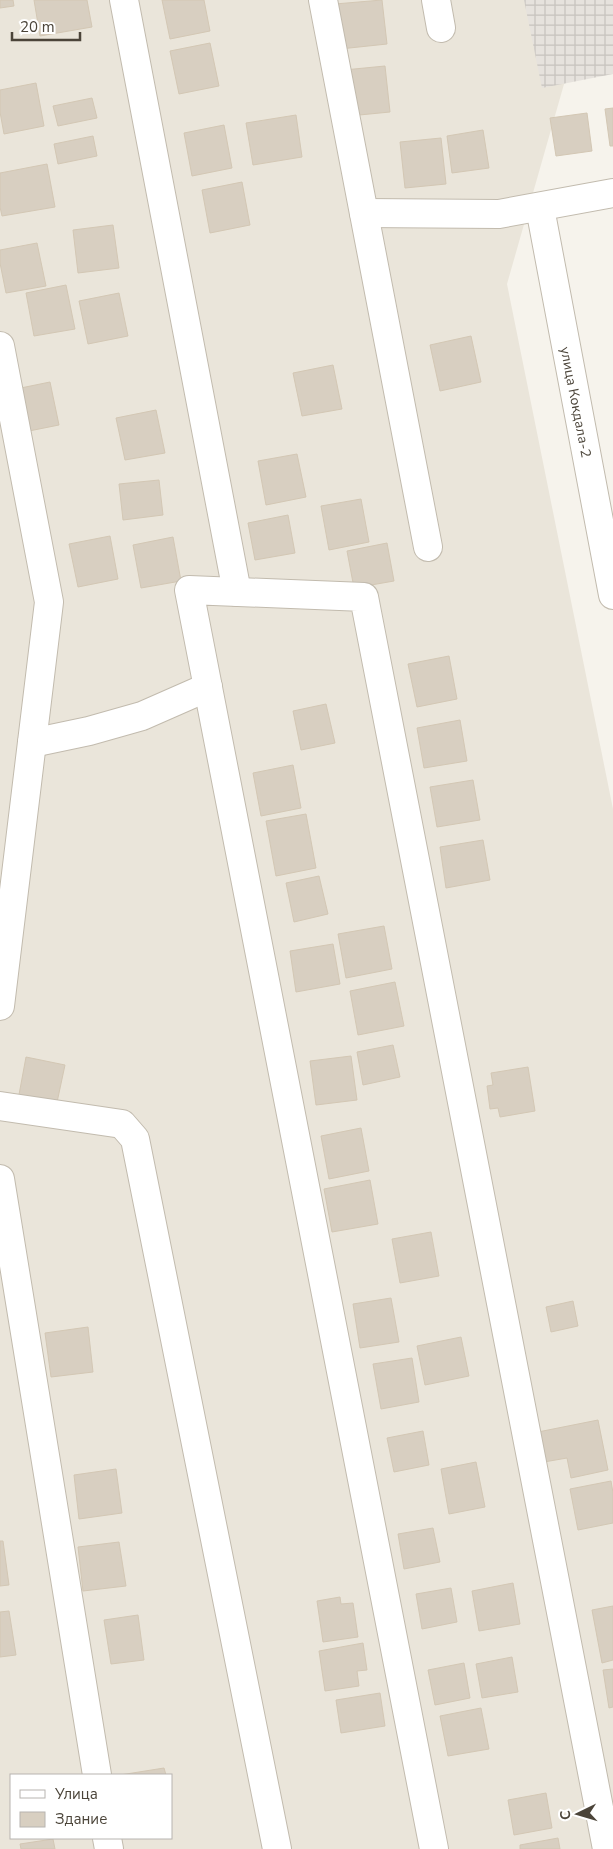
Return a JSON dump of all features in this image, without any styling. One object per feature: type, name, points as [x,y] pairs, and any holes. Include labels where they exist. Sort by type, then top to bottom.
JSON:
[{"type":"street","points":[[124,0],[237,592]]},
{"type":"street","points":[[323,0],[428,547]]},
{"type":"street","points":[[436,0],[441,28]]},
{"type":"street","points":[[364,213],[499,214],[540,208],[613,193]]},
{"type":"street","name":"улица Кокдала-2","points":[[540,208],[613,596]]},
{"type":"street","points":[[0,346],[49,602],[0,1006]]},
{"type":"street","points":[[434,1849],[189,590],[364,597],[607,1849]]},
{"type":"street","points":[[32,743],[90,731],[142,716],[208,687]]},
{"type":"street","points":[[0,1106],[122,1124],[135,1139],[277,1849]]},
{"type":"street","points":[[0,1179],[97,1774]]},
{"type":"shaded area","points":[[0,0],[588,0],[507,284],[613,809],[613,1849],[0,1849]]},
{"type":"shaded area","points":[[524,0],[613,0],[613,74],[542,88]]},
{"type":"building","points":[[0,0],[13,0],[14,6],[0,8]]},
{"type":"building","points":[[34,0],[87,0],[92,27],[40,36]]},
{"type":"building","points":[[162,0],[204,0],[210,31],[170,39]]},
{"type":"building","points":[[382,0],[387,44],[340,49],[335,4]]},
{"type":"building","points":[[210,43],[219,86],[179,94],[170,51]]},
{"type":"building","points":[[385,66],[390,112],[349,116],[344,70]]},
{"type":"building","points":[[36,83],[44,126],[4,134],[0,112],[0,90]]},
{"type":"building","points":[[92,98],[97,118],[58,126],[53,106]]},
{"type":"building","points":[[613,108],[613,146],[610,146],[605,109]]},
{"type":"building","points":[[587,113],[592,151],[556,156],[550,118]]},
{"type":"building","points":[[296,115],[302,157],[253,165],[246,123]]},
{"type":"building","points":[[224,125],[232,168],[192,176],[184,133]]},
{"type":"building","points":[[483,130],[489,168],[452,173],[447,136]]},
{"type":"building","points":[[93,136],[97,156],[58,164],[54,144]]},
{"type":"building","points":[[441,138],[446,184],[405,188],[400,142]]},
{"type":"building","points":[[47,164],[55,207],[2,216],[0,207],[0,173]]},
{"type":"building","points":[[242,182],[250,225],[210,233],[202,190]]},
{"type":"building","points":[[113,225],[119,268],[78,273],[73,230]]},
{"type":"building","points":[[37,243],[46,286],[6,293],[0,263],[0,250]]},
{"type":"building","points":[[66,285],[75,329],[34,336],[26,293]]},
{"type":"building","points":[[119,293],[128,336],[88,344],[79,301]]},
{"type":"building","points":[[471,336],[481,382],[440,391],[430,345]]},
{"type":"building","points":[[333,365],[342,409],[302,416],[293,373]]},
{"type":"building","points":[[50,382],[59,425],[19,433],[11,390]]},
{"type":"building","points":[[156,410],[165,453],[125,460],[116,418]]},
{"type":"building","points":[[297,454],[306,497],[266,505],[258,461]]},
{"type":"building","points":[[159,480],[163,515],[123,520],[119,484]]},
{"type":"building","points":[[361,499],[369,542],[329,550],[321,506]]},
{"type":"building","points":[[288,515],[295,553],[255,560],[248,523]]},
{"type":"building","points":[[110,536],[118,579],[78,587],[69,544]]},
{"type":"building","points":[[173,537],[181,581],[141,588],[133,545]]},
{"type":"building","points":[[387,543],[394,581],[354,588],[347,551]]},
{"type":"building","points":[[449,656],[457,699],[417,707],[408,664]]},
{"type":"building","points":[[326,704],[335,743],[301,750],[293,711]]},
{"type":"building","points":[[460,720],[467,761],[424,768],[417,728]]},
{"type":"building","points":[[293,765],[301,808],[261,816],[253,773]]},
{"type":"building","points":[[473,780],[480,820],[437,827],[430,787]]},
{"type":"building","points":[[306,814],[316,868],[276,876],[266,821]]},
{"type":"building","points":[[483,840],[490,880],[446,888],[440,847]]},
{"type":"building","points":[[319,876],[328,914],[294,922],[286,883]]},
{"type":"building","points":[[384,926],[392,969],[346,978],[338,934]]},
{"type":"building","points":[[333,944],[340,984],[296,992],[290,951]]},
{"type":"building","points":[[395,982],[404,1026],[358,1035],[350,991]]},
{"type":"building","points":[[393,1045],[400,1077],[363,1085],[357,1052]]},
{"type":"building","points":[[351,1056],[357,1100],[316,1105],[310,1061]]},
{"type":"building","points":[[26,1057],[65,1065],[56,1107],[18,1100]]},
{"type":"building","points":[[528,1067],[535,1111],[500,1117],[498,1108],[490,1109],[487,1086],[493,1085],[491,1073]]},
{"type":"building","points":[[361,1128],[369,1171],[329,1179],[321,1136]]},
{"type":"building","points":[[370,1180],[378,1224],[332,1232],[324,1189]]},
{"type":"building","points":[[431,1232],[439,1276],[400,1283],[392,1239]]},
{"type":"building","points":[[391,1298],[399,1342],[360,1348],[353,1304]]},
{"type":"building","points":[[573,1301],[578,1326],[551,1332],[546,1307]]},
{"type":"building","points":[[88,1327],[93,1372],[51,1377],[45,1333]]},
{"type":"building","points":[[461,1337],[469,1376],[425,1385],[417,1346]]},
{"type":"building","points":[[412,1358],[419,1402],[381,1409],[373,1364]]},
{"type":"building","points":[[598,1420],[608,1470],[571,1478],[567,1458],[544,1462],[538,1432]]},
{"type":"building","points":[[423,1431],[429,1465],[394,1472],[387,1438]]},
{"type":"building","points":[[476,1462],[485,1507],[449,1514],[441,1469]]},
{"type":"building","points":[[116,1469],[122,1513],[79,1519],[74,1475]]},
{"type":"building","points":[[611,1481],[613,1523],[578,1530],[570,1489]]},
{"type":"building","points":[[433,1528],[440,1562],[404,1569],[398,1534]]},
{"type":"building","points":[[0,1541],[3,1541],[9,1585],[0,1586]]},
{"type":"building","points":[[119,1542],[126,1586],[83,1591],[78,1547]]},
{"type":"building","points":[[513,1583],[520,1624],[479,1631],[472,1591]]},
{"type":"building","points":[[451,1588],[457,1622],[422,1629],[416,1594]]},
{"type":"building","points":[[340,1597],[341,1604],[353,1603],[358,1637],[323,1642],[317,1601]]},
{"type":"building","points":[[613,1606],[613,1660],[602,1663],[592,1610]]},
{"type":"building","points":[[9,1611],[16,1655],[0,1657],[0,1612]]},
{"type":"building","points":[[138,1615],[144,1660],[111,1664],[104,1620]]},
{"type":"building","points":[[363,1643],[367,1670],[357,1671],[359,1686],[325,1691],[319,1651]]},
{"type":"building","points":[[512,1657],[518,1692],[482,1698],[476,1664]]},
{"type":"building","points":[[464,1663],[470,1698],[435,1705],[428,1670]]},
{"type":"building","points":[[613,1669],[613,1707],[609,1708],[603,1670]]},
{"type":"building","points":[[380,1693],[385,1726],[341,1733],[336,1700]]},
{"type":"building","points":[[481,1708],[489,1749],[448,1756],[440,1716]]},
{"type":"building","points":[[164,1768],[166,1774],[126,1774]]},
{"type":"building","points":[[546,1793],[552,1828],[514,1835],[508,1800]]},
{"type":"building","points":[[558,1838],[560,1849],[520,1849],[520,1845]]},
{"type":"building","points":[[53,1839],[55,1849],[21,1849],[20,1844]]}]
